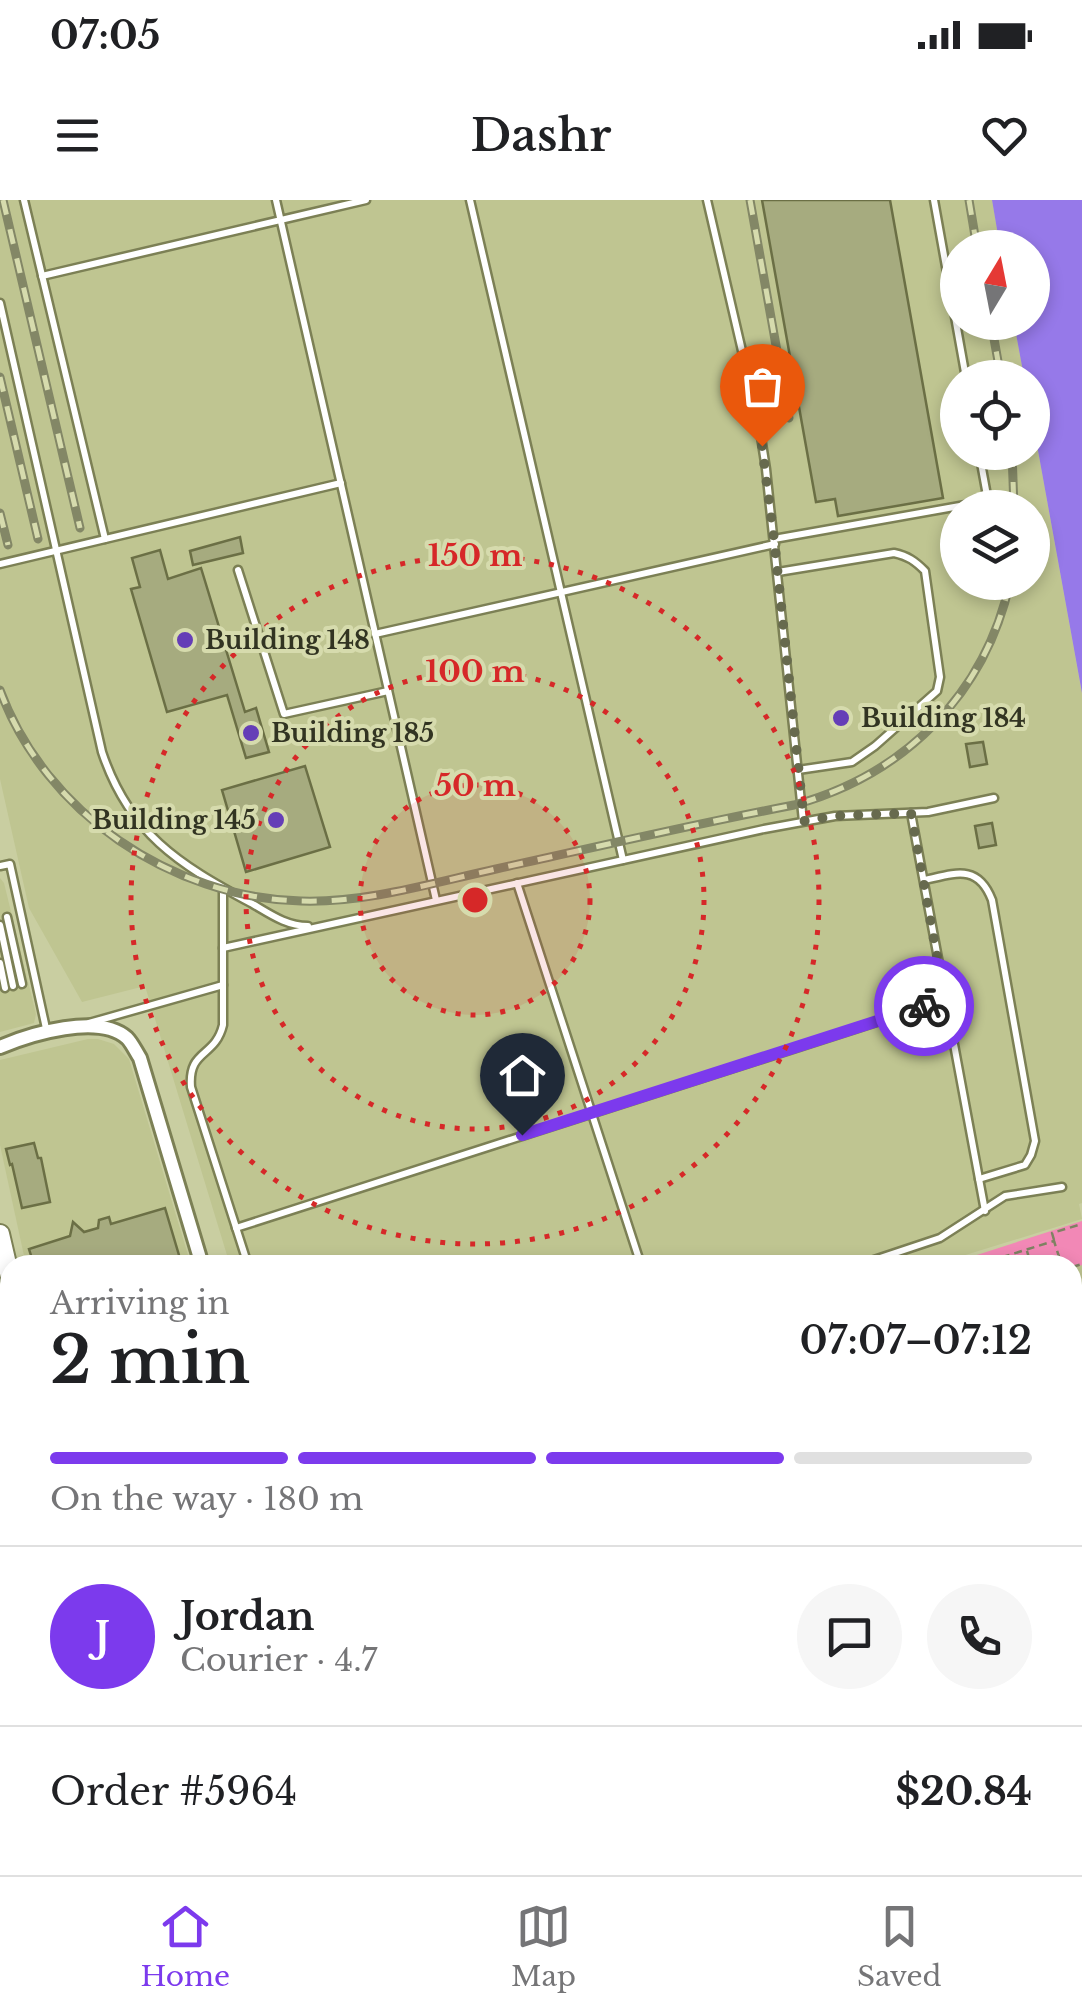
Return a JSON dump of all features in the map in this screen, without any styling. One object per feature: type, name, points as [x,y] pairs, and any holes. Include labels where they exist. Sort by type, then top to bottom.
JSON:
[{"type":"street","points":[[0,1047],[79,1026],[113,1030],[129,1040],[140,1058],[199,1255]]},
{"type":"lane","points":[[24,200],[105,539]]},
{"type":"lane","points":[[276,200],[436,900]]},
{"type":"lane","points":[[42,276],[366,200]]},
{"type":"lane","points":[[470,200],[624,860]]},
{"type":"lane","points":[[707,200],[759,424],[804,821]]},
{"type":"lane","points":[[934,200],[963,360]]},
{"type":"lane","points":[[0,303],[102,752],[112,780],[126,806],[160,846],[223,889],[290,924],[320,926]]},
{"type":"lane","points":[[375,634],[775,542],[988,501],[983,470]]},
{"type":"lane","points":[[0,564],[341,484]]},
{"type":"lane","points":[[778,572],[894,553],[905,555],[924,571],[940,678],[936,691],[852,762],[798,770]]},
{"type":"lane","points":[[238,570],[284,714],[388,690]]},
{"type":"lane","points":[[223,948],[804,821],[928,812],[994,798]]},
{"type":"lane","points":[[911,813],[985,1210]]},
{"type":"lane","points":[[0,866],[10,864],[48,1033]]},
{"type":"lane","points":[[924,880],[967,873],[986,886],[992,900],[1035,1140],[1025,1166],[980,1178]]},
{"type":"lane","points":[[517,883],[638,1255]]},
{"type":"lane","points":[[223,889],[223,1025],[220,1037],[194,1062],[190,1087],[245,1255]]},
{"type":"lane","points":[[6,917],[13,986]]},
{"type":"lane","points":[[0,925],[13,986]]},
{"type":"lane","points":[[0,963],[13,986]]},
{"type":"lane","points":[[79,1026],[223,985]]},
{"type":"lane","points":[[236,1228],[945,1000]]},
{"type":"lane","points":[[888,1255],[940,1238],[1005,1196],[1062,1188]]},
{"type":"path","points":[[1059,1255],[1052,1233],[1082,1224]]},
{"type":"path","points":[[1009,1255],[1054,1241]]},
{"type":"path","points":[[1026,1250],[1028,1255]]},
{"type":"shaded area","points":[[0,200],[992,200],[997,230],[940,230],[940,340],[1017,340],[1021,360],[940,360],[940,470],[1041,470],[1045,490],[940,490],[940,600],[1050,600],[1050,517],[1082,694],[1082,1219],[965,1255],[227,1255],[145,986],[82,1002],[29,908],[0,779]]},
{"type":"shaded area","points":[[992,200],[1082,200],[1082,693],[1050,517],[1050,490],[1045,490],[1042,470],[1050,470],[1050,360],[1021,360],[1017,340],[1050,340],[1050,230],[997,230]]},
{"type":"shaded area","points":[[0,878],[36,1014],[34,1023],[0,1032]]},
{"type":"shaded area","points":[[88,1039],[114,1044],[129,1059],[188,1255],[24,1255],[0,1145],[0,1060]]},
{"type":"shaded area","points":[[1082,1221],[1082,1255],[977,1255]]},
{"type":"building","points":[[762,200],[890,200],[940,499],[838,516],[835,499],[816,502]]},
{"type":"building","points":[[240,537],[243,553],[193,565],[190,551]]},
{"type":"building","name":"Building 148","points":[[160,550],[168,579],[201,568],[245,712],[256,708],[269,752],[246,758],[227,695],[167,712],[131,589],[140,587],[132,558]]},
{"type":"building","points":[[983,742],[987,764],[970,767],[966,744]]},
{"type":"building","name":"Building 145","points":[[305,766],[330,847],[246,872],[222,790]]},
{"type":"building","points":[[992,823],[996,845],[979,848],[975,826]]},
{"type":"building","points":[[34,1143],[50,1202],[22,1208],[6,1149]]},
{"type":"building","points":[[165,1208],[179,1255],[31,1255],[29,1249],[70,1236],[73,1222],[84,1232],[98,1228],[99,1220],[109,1217],[111,1224]]},
{"type":"railway","points":[[3,200],[80,528]]},
{"type":"railway","points":[[750,200],[789,418]]},
{"type":"railway","points":[[969,200],[974,230]]},
{"type":"railway","points":[[994,340],[998,360]]},
{"type":"railway","points":[[0,377],[38,539]]},
{"type":"railway","points":[[1013,470],[1013,490]]},
{"type":"railway","points":[[0,513],[8,545]]},
{"type":"railway","points":[[0,690],[21,734],[48,774],[81,810],[119,840],[161,865],[206,884],[253,896],[301,901],[350,899],[794,805],[834,791],[871,773],[934,725],[981,660],[1005,600]]},
{"type":"way so far","points":[[762,446],[804,821],[911,813],[945,1000],[924,1006]]},
{"type":"place","name":"Building 148","points":[[185,640]]},
{"type":"place","name":"Building 184","points":[[841,718]]},
{"type":"place","name":"Building 185","points":[[251,733]]},
{"type":"place","name":"Building 145","points":[[276,820]]},
{"type":"route","points":[[522,1135],[924,1006]]}]
